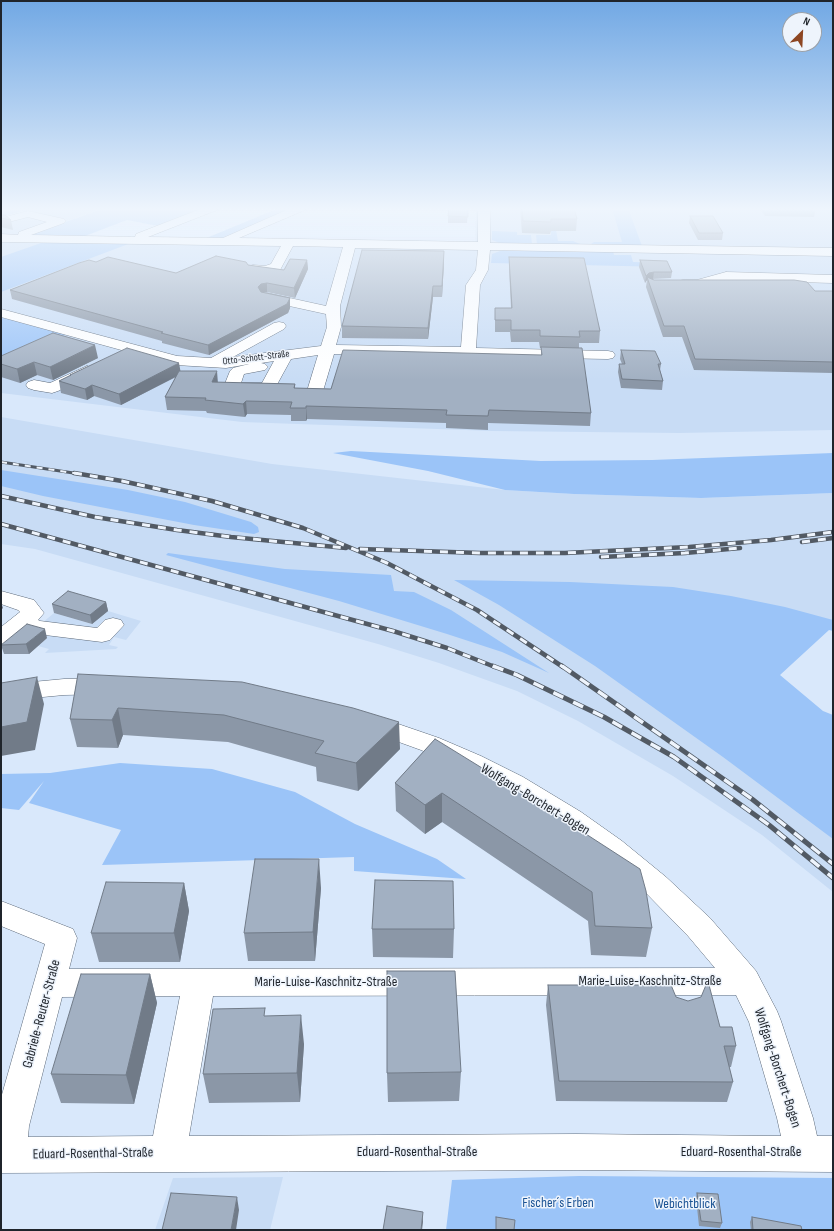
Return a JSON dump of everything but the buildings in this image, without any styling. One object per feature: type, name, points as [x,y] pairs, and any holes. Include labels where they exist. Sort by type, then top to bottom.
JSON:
[{"type":"street","points":[[253,269],[266,270],[277,265]]},
{"type":"street","points":[[315,391],[329,349],[334,327],[333,306],[344,265]]},
{"type":"street","points":[[468,352],[473,285],[482,270],[482,265]]},
{"type":"street","points":[[667,284],[697,284],[726,276],[833,279]]},
{"type":"street","points":[[267,297],[302,306],[333,311]]},
{"type":"street","name":"Otto-Schott-Straße","points":[[1,313],[183,361],[211,363],[283,360],[329,349],[608,355]]},
{"type":"street","points":[[211,363],[279,326]]},
{"type":"street","points":[[34,385],[52,388],[118,356],[65,341],[81,333]]},
{"type":"street","points":[[167,369],[183,361]]},
{"type":"street","points":[[1,597],[26,605],[32,613],[1,638]]},
{"type":"street","points":[[21,622],[37,628],[102,635],[113,625]]},
{"type":"street","points":[[1,693],[64,687],[132,685]]},
{"type":"street","name":"Wolfgang-Borchert-Bogen","points":[[353,717],[409,736],[472,762],[514,784],[571,818],[656,885],[699,927],[746,981],[766,1025],[795,1118],[818,1153]]},
{"type":"street","name":"Gabriele-Reuter-Straße","points":[[1,913],[62,938],[4,1155]]},
{"type":"street","name":"Marie-Luise-Kaschnitz-Straße","points":[[51,983],[199,982],[681,993],[746,981]]},
{"type":"street","points":[[168,1153],[199,982]]},
{"type":"street","name":"Eduard-Rosenthal-Straße","points":[[4,1155],[168,1153],[818,1153]]},
{"type":"shaded area","points":[[1,265],[833,265],[833,430],[679,433],[493,431],[242,422],[1,393]]},
{"type":"shaded area","points":[[1,417],[272,464],[505,490],[701,498],[833,493],[833,625],[713,598],[833,833],[833,892],[762,835],[673,776],[578,721],[517,691],[439,663],[378,644],[35,549],[1,544]]},
{"type":"shaded area","points":[[108,611],[141,621],[126,640],[114,637],[109,645],[118,647],[116,649],[45,653],[49,649],[38,646],[47,638],[30,633],[54,613],[92,624]]},
{"type":"shaded area","points":[[283,1177],[270,1230],[155,1230],[173,1178]]},
{"type":"green space","points":[[1,265],[71,265],[1,292]]},
{"type":"green space","points":[[599,265],[666,265],[667,267]]},
{"type":"green space","points":[[1,317],[13,319],[68,334],[1,363]]},
{"type":"green space","points":[[351,451],[541,461],[652,460],[833,453],[833,493],[701,498],[505,490],[428,471],[333,453]]},
{"type":"green space","points":[[1,470],[128,490],[185,502],[251,522],[258,527],[259,532],[254,534],[194,525],[43,496],[1,486]]},
{"type":"green space","points":[[168,553],[285,569],[391,575],[394,591],[414,592],[451,610],[549,673],[502,652],[447,634],[339,601],[166,555]]},
{"type":"green space","points":[[454,580],[570,582],[673,587],[731,596],[785,607],[833,620],[833,631],[829,630],[780,675],[823,711],[833,715],[833,839],[723,757],[595,666],[499,605]]},
{"type":"green space","points":[[120,763],[212,769],[295,792],[355,824],[437,859],[466,879],[354,871],[354,857],[102,865],[121,830],[29,803],[44,781],[19,810],[1,808],[1,774],[50,773]]},
{"type":"green space","points":[[579,1176],[833,1178],[833,1230],[446,1230],[452,1180]]},
{"type":"railway","points":[[1,462],[80,474]]},
{"type":"railway","points":[[74,473],[80,474]]},
{"type":"railway","points":[[80,474],[122,481],[212,501],[303,528],[387,563],[477,610],[563,667]]},
{"type":"railway","points":[[1,496],[95,517],[177,530],[231,537],[346,548]]},
{"type":"railway","points":[[1,524],[393,631],[447,648],[495,667]]},
{"type":"railway","points":[[360,549],[480,553],[565,553],[689,547],[771,540],[833,532]]},
{"type":"railway","points":[[802,542],[833,538]]},
{"type":"railway","points":[[601,557],[685,553],[740,548]]},
{"type":"railway","points":[[493,666],[517,675],[604,717],[674,757],[769,825],[833,878]]},
{"type":"railway","points":[[562,666],[752,799],[833,864]]},
{"type":"park label","name":"Fischer´s Erben","points":[[558,1203]]},
{"type":"park label","name":"Webichtblick","points":[[685,1204]]}]
